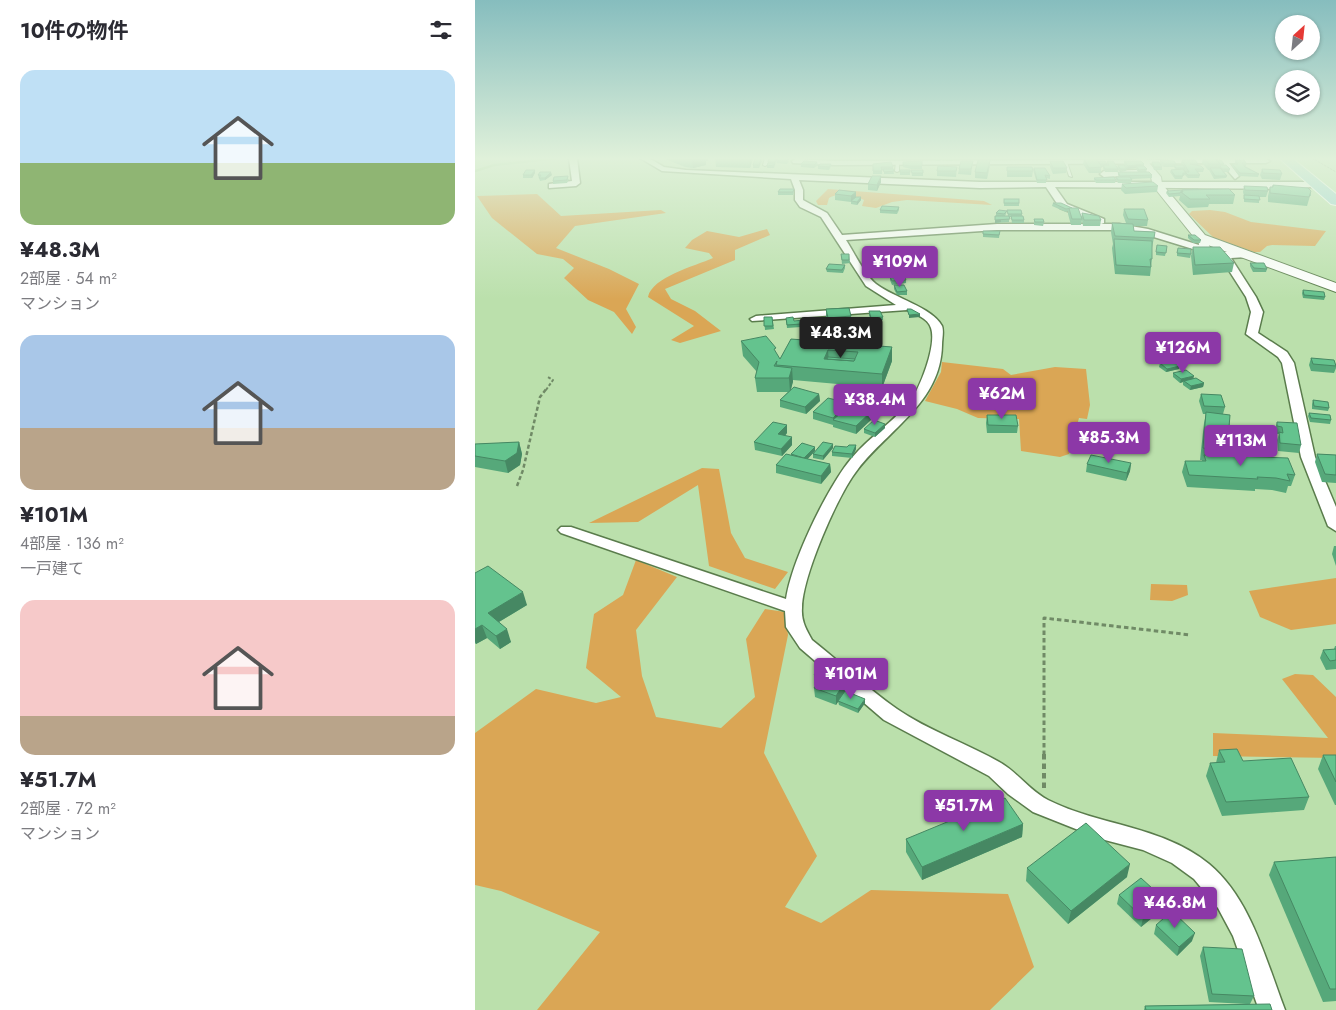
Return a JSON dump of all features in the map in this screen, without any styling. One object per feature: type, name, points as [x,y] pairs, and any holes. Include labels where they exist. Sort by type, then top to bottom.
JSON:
[{"type":"street","points":[[803,205],[824,215],[870,284],[882,293],[930,318],[937,328],[936,357],[923,392],[913,406],[870,446],[851,468],[834,494],[797,581],[793,608],[795,627],[806,644],[837,672],[891,715],[996,770],[1015,788],[1040,806],[1101,830],[1146,841],[1180,856],[1202,872],[1227,901],[1239,924],[1272,1010]]},
{"type":"street","points":[[1060,205],[1119,228]]},
{"type":"street","points":[[1174,205],[1201,238],[1206,250]]},
{"type":"street","points":[[839,238],[997,227],[1119,228],[1145,231],[1224,255],[1243,255]]},
{"type":"street","points":[[1201,238],[1336,288]]},
{"type":"street","points":[[1224,255],[1251,297],[1257,312],[1252,334],[1283,356],[1288,363],[1308,456],[1336,526]]},
{"type":"street","points":[[756,319],[908,307]]},
{"type":"street","points":[[1308,456],[1327,458]]},
{"type":"street","points":[[566,530],[793,608]]},
{"type":"path","points":[[517,486],[523,470],[540,397],[553,380],[548,377]]},
{"type":"path","points":[[1040,806],[1044,795],[1044,618],[1191,635]]},
{"type":"shaded area","points":[[483,205],[549,205],[561,216],[661,210],[666,213],[575,226],[556,248],[609,269],[639,284],[626,309],[636,327],[632,334],[614,312],[588,300],[564,278],[574,268],[563,259],[537,254],[492,218]]},
{"type":"shaded area","points":[[862,205],[884,205],[876,208]]},
{"type":"shaded area","points":[[1210,210],[1225,212],[1251,222],[1326,231],[1315,246],[1272,245],[1267,246],[1260,252],[1254,252],[1214,238],[1189,214],[1192,211]]},
{"type":"shaded area","points":[[767,229],[770,235],[735,250],[735,260],[665,289],[671,299],[695,311],[721,331],[680,343],[671,340],[694,326],[648,297],[651,290],[666,278],[713,258],[709,253],[685,248],[692,240],[707,231],[739,237]]},
{"type":"shaded area","points":[[942,362],[1003,369],[1011,375],[1055,367],[1086,369],[1090,405],[1087,419],[1079,418],[1069,454],[1060,457],[1021,451],[1019,419],[978,418],[957,409],[925,401],[941,372]]},
{"type":"shaded area","points":[[702,468],[719,469],[731,533],[745,558],[788,572],[775,589],[709,566],[698,485],[638,522],[589,523]]},
{"type":"shaded area","points":[[636,560],[677,577],[636,630],[642,676],[656,717],[721,728],[755,697],[746,639],[765,609],[785,612],[788,635],[764,753],[817,856],[785,907],[821,923],[871,890],[1008,894],[1034,967],[990,1010],[537,1010],[600,932],[501,891],[475,885],[475,733],[536,689],[596,703],[621,697],[586,668],[594,614],[623,595]]},
{"type":"shaded area","points":[[1336,578],[1336,624],[1291,630],[1260,617],[1249,591]]},
{"type":"shaded area","points":[[1151,584],[1187,585],[1188,595],[1172,601],[1150,600]]},
{"type":"shaded area","points":[[1295,674],[1313,675],[1336,697],[1336,758],[1213,756],[1213,733],[1328,738],[1282,679]]},
{"type":"building","points":[[1058,205],[1066,205],[1072,208],[1066,209]]},
{"type":"building","points":[[882,206],[899,207],[897,211],[880,210]]},
{"type":"building","points":[[1069,208],[1078,208],[1082,219],[1072,219]]},
{"type":"building","points":[[1124,209],[1144,209],[1148,220],[1128,219]]},
{"type":"building","points":[[999,210],[1007,211],[1004,214],[996,213]]},
{"type":"building","points":[[1007,210],[1021,210],[1022,214],[1008,214]]},
{"type":"building","points":[[1082,213],[1099,216],[1101,220],[1084,220]]},
{"type":"building","points":[[995,216],[1009,216],[1010,219],[995,220]]},
{"type":"building","points":[[1011,216],[1023,216],[1024,220],[1012,220]]},
{"type":"building","points":[[1034,219],[1043,219],[1044,222],[1035,222]]},
{"type":"building","points":[[1112,223],[1133,224],[1134,231],[1155,232],[1154,238],[1115,236]]},
{"type":"building","points":[[983,231],[1000,231],[999,235],[983,234]]},
{"type":"building","points":[[1188,235],[1195,235],[1201,240],[1194,240]]},
{"type":"building","points":[[1114,239],[1152,241],[1151,267],[1116,265]]},
{"type":"building","points":[[1157,245],[1167,246],[1166,253],[1156,252]]},
{"type":"building","points":[[1193,247],[1220,247],[1234,263],[1195,265]]},
{"type":"building","points":[[1178,248],[1191,249],[1191,254],[1177,253]]},
{"type":"building","points":[[886,253],[904,254],[904,259],[885,259]]},
{"type":"building","points":[[841,254],[849,254],[849,260],[842,260]]},
{"type":"building","points":[[869,257],[882,257],[882,263],[869,263]]},
{"type":"building","points":[[1250,263],[1264,263],[1267,269],[1254,268]]},
{"type":"building","points":[[829,264],[845,265],[842,270],[826,269]]},
{"type":"building","points":[[868,266],[884,266],[884,270],[867,270]]},
{"type":"building","points":[[904,276],[906,280],[892,281],[890,277]]},
{"type":"building","points":[[894,285],[904,285],[907,291],[897,292]]},
{"type":"building","points":[[1303,290],[1324,292],[1325,297],[1304,295]]},
{"type":"building","points":[[849,308],[851,316],[828,318],[826,309]]},
{"type":"building","points":[[907,309],[911,309],[920,314],[909,315]]},
{"type":"building","points":[[869,311],[880,311],[883,317],[871,318]]},
{"type":"building","points":[[764,317],[772,317],[773,326],[764,326]]},
{"type":"building","points":[[793,317],[794,321],[814,319],[815,323],[787,325],[786,318]]},
{"type":"building","points":[[766,336],[776,348],[774,349],[780,359],[791,339],[892,347],[882,374],[776,365],[777,361],[774,366],[792,368],[789,378],[755,378],[759,362],[741,341]],"holes":[[[828,350],[858,352],[854,361],[824,359]]]},
{"type":"building","points":[[828,357],[855,359],[854,361],[827,359]]},
{"type":"building","points":[[1311,358],[1334,360],[1336,366],[1313,364]]},
{"type":"building","points":[[1172,360],[1180,366],[1167,369],[1160,363]]},
{"type":"building","points":[[1186,370],[1194,376],[1181,379],[1173,373]]},
{"type":"building","points":[[1196,378],[1204,383],[1191,386],[1184,381]]},
{"type":"building","points":[[794,387],[819,394],[805,407],[780,400]]},
{"type":"building","points":[[1201,394],[1221,395],[1225,407],[1204,406]]},
{"type":"building","points":[[828,398],[848,403],[833,418],[813,412]]},
{"type":"building","points":[[1313,400],[1328,402],[1329,408],[1314,406]]},
{"type":"building","points":[[851,404],[873,410],[856,426],[833,420]]},
{"type":"building","points":[[1206,412],[1230,415],[1227,452],[1203,448]]},
{"type":"building","points":[[1309,413],[1330,415],[1331,420],[1311,418]]},
{"type":"building","points":[[987,415],[1016,415],[1018,426],[988,425]]},
{"type":"building","points":[[874,420],[885,424],[875,433],[864,429]]},
{"type":"building","points":[[773,422],[787,425],[778,434],[792,437],[781,449],[754,442]]},
{"type":"building","points":[[1277,422],[1297,423],[1301,445],[1280,443],[1279,432],[1283,433],[1282,427],[1277,426]]},
{"type":"building","points":[[519,442],[517,453],[505,461],[475,456],[475,444]]},
{"type":"building","points":[[823,442],[833,444],[823,456],[813,454]]},
{"type":"building","points":[[802,443],[815,447],[804,458],[791,454]]},
{"type":"building","points":[[849,445],[856,445],[852,454],[832,452],[835,446],[847,447]]},
{"type":"building","points":[[786,454],[830,464],[821,476],[776,465]]},
{"type":"building","points":[[1317,454],[1336,455],[1336,475],[1325,474]]},
{"type":"building","points":[[1091,455],[1131,463],[1127,473],[1087,464]]},
{"type":"building","points":[[1204,455],[1288,458],[1295,475],[1287,474],[1290,481],[1276,478],[1257,477],[1258,479],[1189,475],[1185,461],[1206,461]]},
{"type":"building","points":[[488,566],[523,592],[488,613],[507,629],[496,636],[482,625],[475,629],[475,573]]},
{"type":"building","points":[[1336,649],[1336,660],[1330,661],[1323,650]]},
{"type":"building","points":[[830,665],[846,680],[836,696],[814,688],[821,678],[814,675],[820,667],[827,670]]},
{"type":"building","points":[[845,691],[865,699],[858,709],[838,701]]},
{"type":"building","points":[[1237,749],[1243,761],[1291,758],[1309,797],[1226,802],[1210,763],[1225,762],[1219,750]]},
{"type":"building","points":[[1323,755],[1336,755],[1336,782]]},
{"type":"building","points":[[1005,798],[1023,824],[922,867],[906,839]]},
{"type":"building","points":[[1086,823],[1130,864],[1071,911],[1027,868]]},
{"type":"building","points":[[1336,857],[1336,989],[1330,989],[1274,862]]},
{"type":"building","points":[[1141,878],[1165,900],[1143,918],[1119,895]]},
{"type":"building","points":[[1172,911],[1195,933],[1179,947],[1156,925]]},
{"type":"building","points":[[1203,947],[1242,949],[1254,996],[1212,994]]},
{"type":"building","points":[[1270,1004],[1272,1010],[1146,1010],[1145,1006]]}]
